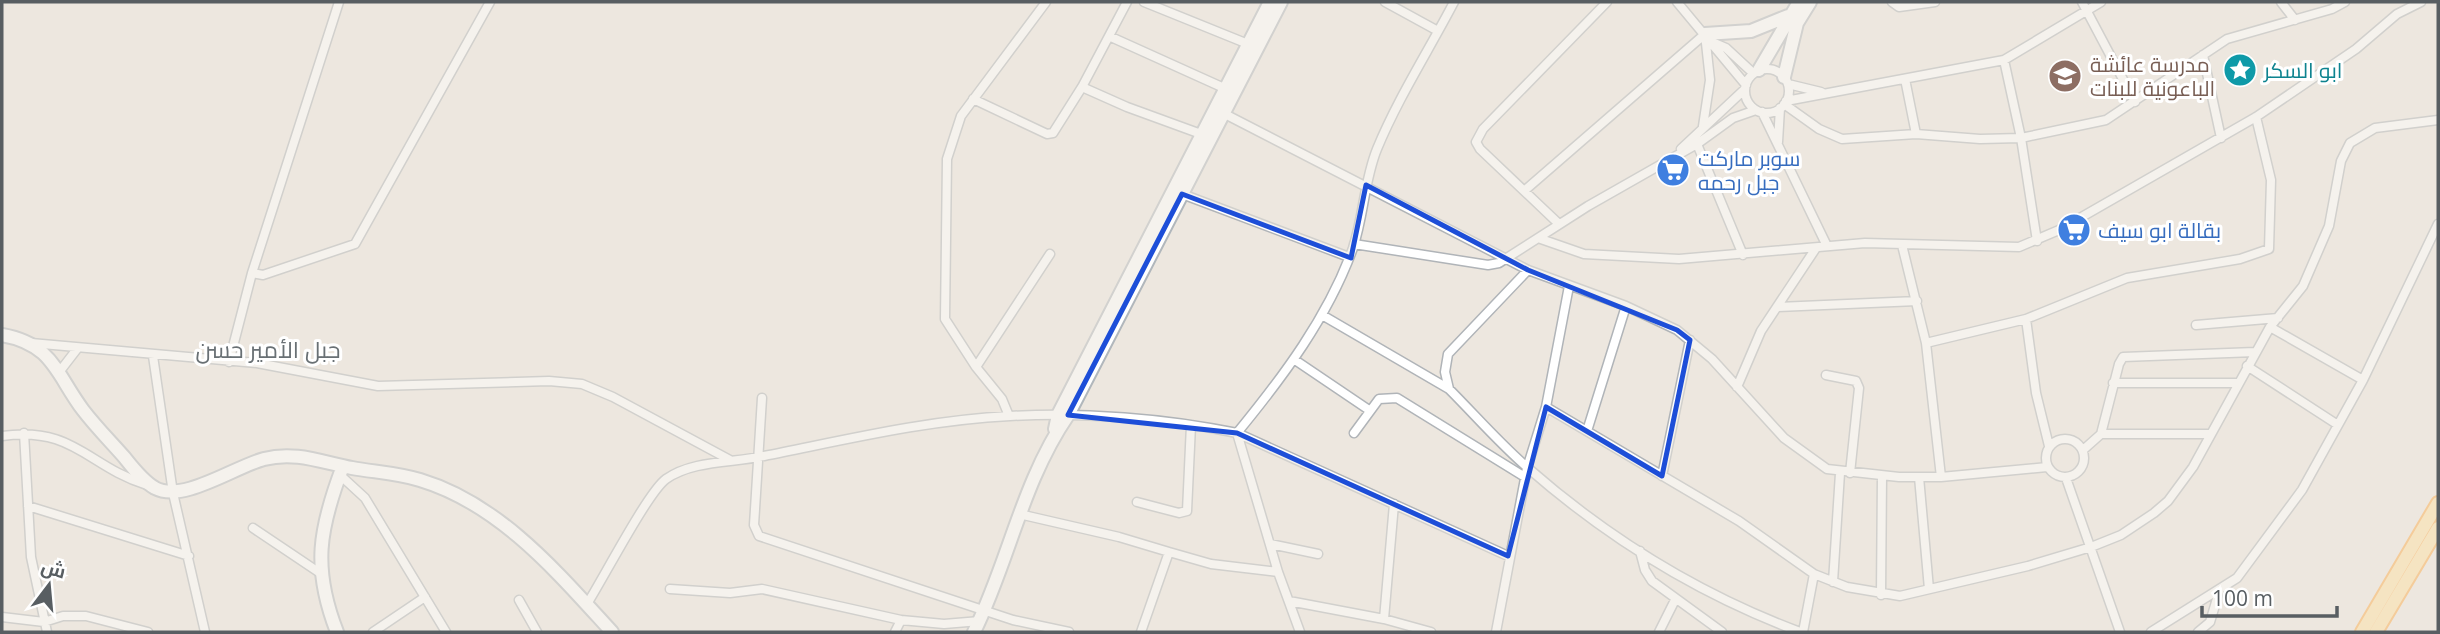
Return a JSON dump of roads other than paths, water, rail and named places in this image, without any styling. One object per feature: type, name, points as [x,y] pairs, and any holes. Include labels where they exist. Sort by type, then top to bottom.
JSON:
[{"type":"main road","points":[[2362,632],[2438,503]]},
{"type":"main road","points":[[2376,632],[2438,528]]},
{"type":"street","points":[[229,362],[252,273],[338,13],[339,2]]},
{"type":"street","points":[[252,273],[263,275],[355,244],[490,2]]},
{"type":"street","points":[[1009,416],[1002,399],[947,325],[943,302],[947,159],[954,129],[1046,2]]},
{"type":"street","points":[[974,99],[1051,134],[1111,37],[1127,2]]},
{"type":"street","points":[[1144,2],[1248,44]]},
{"type":"street","points":[[670,589],[730,593],[774,590],[832,607],[901,620],[977,627],[1019,514],[1063,415],[1202,134],[1219,111],[1224,88],[1270,2]]},
{"type":"street","points":[[1063,415],[1182,194],[1219,111],[1281,2]]},
{"type":"street","points":[[1385,2],[1438,32]]},
{"type":"street","points":[[1237,433],[1295,360],[1322,315],[1354,244],[1366,185],[1385,131],[1454,2]]},
{"type":"street","points":[[1676,2],[1709,38],[1745,87],[1747,101],[1759,111],[1778,142],[1827,246]]},
{"type":"street","points":[[1676,156],[1703,126],[1745,87],[1799,2]]},
{"type":"street","points":[[1778,142],[1797,23],[1810,2]]},
{"type":"street","points":[[1892,2],[1899,6],[1935,2]]},
{"type":"street","points":[[2082,2],[2135,102]]},
{"type":"street","points":[[1354,244],[1488,265],[1508,260],[1559,224],[1697,144],[1733,118],[1824,92],[2004,60],[2101,2]]},
{"type":"street","points":[[2281,2],[2295,20]]},
{"type":"street","points":[[1783,104],[1835,138],[1868,139],[1916,134],[1980,139],[2021,138],[2097,123],[2135,102],[2203,55],[2239,35],[2332,9],[2345,2]]},
{"type":"street","points":[[1538,238],[1576,253],[1592,256],[1679,260],[1827,246],[2001,248],[2037,241],[2256,117],[2356,49],[2398,14],[2421,2]]},
{"type":"street","points":[[1559,224],[1479,149],[1476,142],[1478,135],[1602,3]]},
{"type":"street","points":[[1524,191],[1709,38],[1751,32],[1788,16]]},
{"type":"street","points":[[1111,37],[1224,88]]},
{"type":"street","points":[[1709,38],[1756,72],[1772,69],[1786,80],[1824,92]]},
{"type":"street","points":[[1703,126],[1710,80],[1709,38]]},
{"type":"street","points":[[2203,55],[2221,138]]},
{"type":"street","points":[[2004,60],[2021,138],[2037,241]]},
{"type":"street","points":[[1905,79],[1916,134]]},
{"type":"street","points":[[1082,87],[1127,107],[1202,134]]},
{"type":"street","points":[[1219,111],[1528,270],[1626,306],[1670,327],[1690,340],[1784,438],[1817,463],[1845,473],[1919,477],[2048,467]]},
{"type":"street","points":[[1926,344],[2026,318],[2127,278],[2239,259],[2269,249],[2271,180],[2256,117]]},
{"type":"street","points":[[1546,407],[1739,521],[1814,574],[1881,595],[1900,596],[2091,547],[2137,526],[2168,501],[2193,467],[2270,327],[2299,294],[2329,226],[2341,161],[2350,143],[2375,128],[2438,120]]},
{"type":"street","points":[[1697,144],[1743,255]]},
{"type":"street","points":[[1182,194],[1349,257]]},
{"type":"street","points":[[2151,632],[2219,592],[2237,578],[2302,490],[2363,380],[2438,224]]},
{"type":"street","points":[[1902,245],[1926,344],[1941,477]]},
{"type":"street","points":[[1737,387],[1751,352],[1816,248]]},
{"type":"street","points":[[976,367],[1050,254]]},
{"type":"street","points":[[1449,389],[1445,372],[1448,354],[1528,270]]},
{"type":"street","points":[[1496,632],[1508,556],[1527,468],[1546,407],[1569,286]]},
{"type":"street","points":[[1777,307],[1917,301]]},
{"type":"street","points":[[1587,431],[1626,306]]},
{"type":"street","points":[[1322,315],[1449,389],[1527,468],[1640,551],[1717,598],[1802,632],[1814,574]]},
{"type":"street","points":[[2026,318],[2036,393],[2049,446]]},
{"type":"street","points":[[2196,325],[2277,318]]},
{"type":"street","points":[[2270,327],[2363,380]]},
{"type":"street","points":[[2,335],[31,343],[77,349],[257,363],[378,386],[549,381],[582,384],[613,397],[731,460]]},
{"type":"street","points":[[1662,475],[1690,340]]},
{"type":"street","points":[[31,343],[60,371],[83,409],[139,475],[155,488]]},
{"type":"street","points":[[60,371],[77,349]]},
{"type":"street","points":[[2083,450],[2101,434],[2119,363],[2129,355],[2255,352]]},
{"type":"street","points":[[153,356],[173,493],[205,632]]},
{"type":"street","points":[[1295,360],[1369,410]]},
{"type":"street","points":[[2247,366],[2337,425]]},
{"type":"street","points":[[1826,375],[1856,382],[1859,388],[1845,473],[1833,582]]},
{"type":"street","points":[[2113,383],[2238,383]]},
{"type":"street","points":[[761,398],[754,525],[760,536],[986,608],[1013,620],[1069,632]]},
{"type":"street","points":[[1354,433],[1379,399],[1397,398],[1525,477]]},
{"type":"street","points":[[587,604],[663,481],[682,471],[895,430],[1009,416],[1063,415],[1191,425],[1237,433],[1508,556]]},
{"type":"street","points":[[1137,502],[1186,513],[1191,425]]},
{"type":"street","points":[[24,433],[32,557],[47,632]]},
{"type":"street","points":[[2,436],[24,433],[57,438],[107,468],[173,493],[192,489],[244,465],[278,456],[302,456],[341,470],[422,480],[467,500],[531,547],[612,632]]},
{"type":"street","points":[[1237,433],[1278,572],[1300,632]]},
{"type":"street","points":[[2101,434],[2210,434]]},
{"type":"street","points":[[2067,438],[2076,442],[2083,450],[2082,468],[2066,478],[2055,475],[2048,467],[2045,457],[2049,446],[2057,440],[2067,438]]},
{"type":"street","points":[[337,632],[320,573],[323,533],[341,470]]},
{"type":"street","points":[[341,470],[365,498],[446,632]]},
{"type":"street","points":[[1881,595],[1882,476]]},
{"type":"street","points":[[1919,477],[1929,589]]},
{"type":"street","points":[[2066,478],[2120,632]]},
{"type":"street","points":[[1384,619],[1394,505]]},
{"type":"street","points":[[28,506],[189,556]]},
{"type":"street","points":[[1019,514],[1119,537],[1211,564],[1278,572]]},
{"type":"street","points":[[253,528],[320,573]]},
{"type":"street","points":[[1270,544],[1318,554]]},
{"type":"street","points":[[1640,551],[1648,575],[1675,600],[1723,632]]},
{"type":"street","points":[[1141,632],[1169,552]]},
{"type":"street","points":[[2197,632],[2210,622],[2219,592]]},
{"type":"street","points":[[373,632],[425,597]]},
{"type":"street","points":[[519,600],[537,632]]},
{"type":"street","points":[[1659,632],[1675,600]]},
{"type":"street","points":[[1289,601],[1384,619],[1431,632]]},
{"type":"street","points":[[2,617],[44,622],[63,617],[86,616],[148,632]]},
{"type":"street","points":[[895,632],[901,620]]},
{"type":"place","name":"ابو السكر","points":[[2240,70]]},
{"type":"place","name":"مدرسة عائشة الباعونية للبنات","points":[[2065,76]]},
{"type":"place","name":"سوبر ماركت جبل رحمه","points":[[1673,170]]},
{"type":"place","name":"بقالة ابو سيف","points":[[2074,230]]},
{"type":"district","name":"جبل الأمير حسن","points":[[268,349]]}]
